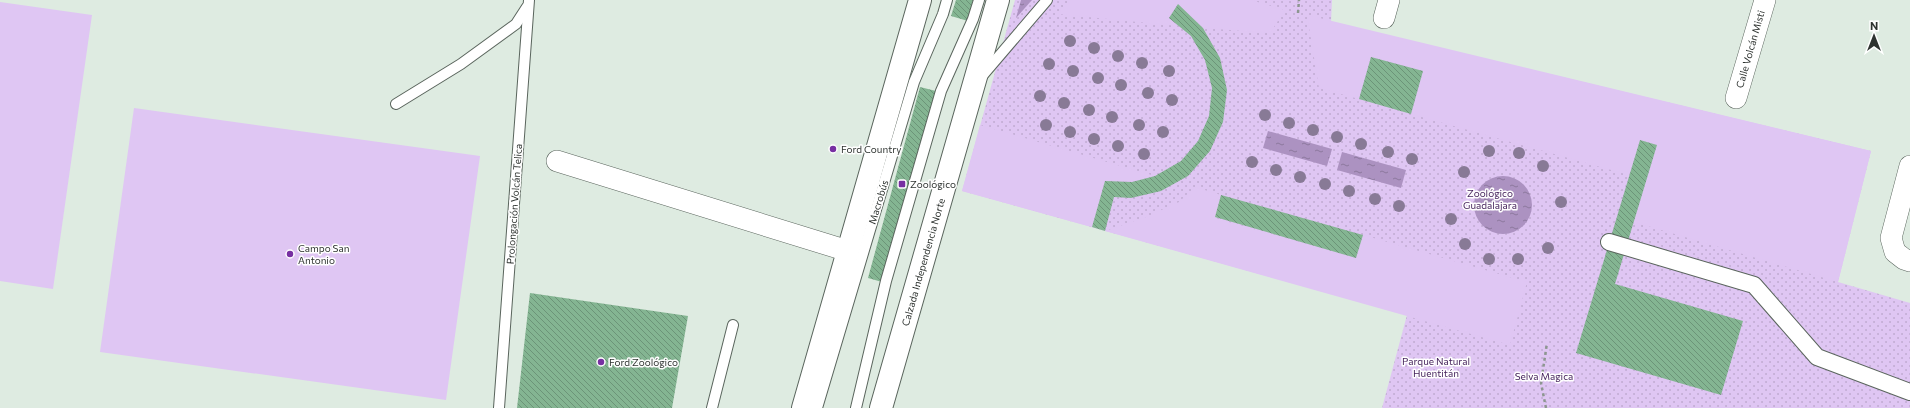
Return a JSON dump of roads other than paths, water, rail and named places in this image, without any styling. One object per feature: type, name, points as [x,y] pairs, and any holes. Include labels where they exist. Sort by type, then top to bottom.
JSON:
[{"type":"street","points":[[803,408],[920,0]]},
{"type":"street","name":"Calzada Independencia Norte","points":[[881,408],[998,0]]},
{"type":"street","name":"Calle Volcán Misti","points":[[1736,98],[1764,0]]},
{"type":"street","points":[[557,162],[848,251]]},
{"type":"street","points":[[1902,256],[1891,238],[1910,166]]},
{"type":"street","points":[[1609,242],[1754,285],[1817,357],[1910,392]]},
{"type":"lane","name":"Macrobús","points":[[818,408],[914,82],[943,14],[947,0]]},
{"type":"lane","points":[[856,408],[886,281],[941,91],[973,19],[978,0]]},
{"type":"lane","points":[[972,88],[1048,0]]},
{"type":"lane","points":[[396,104],[461,64],[516,24],[528,2]]},
{"type":"lane","name":"Prolongación Volcán Telica","points":[[499,408],[528,2]]},
{"type":"lane","points":[[714,408],[733,325]]},
{"type":"water","points":[[1021,0],[1032,0],[1016,18]]},
{"type":"water","points":[[1268,131],[1332,149],[1327,166],[1263,148]]},
{"type":"water","points":[[1342,152],[1406,170],[1401,188],[1337,170]]},
{"type":"water","points":[[1503,176],[1514,178],[1527,189],[1530,194],[1532,205],[1530,216],[1519,229],[1514,232],[1503,234],[1492,232],[1479,221],[1476,216],[1474,205],[1476,194],[1487,181],[1492,178]]},
{"type":"place","name":"Ford Country","points":[[833,149]]},
{"type":"place","name":"Zoológico","points":[[902,184]]},
{"type":"place","name":"Campo San Antonio","points":[[290,254]]},
{"type":"place","name":"Ford Zoológico","points":[[601,362]]},
{"type":"park label","name":"Zoológico Guadalajara","points":[[1490,198]]},
{"type":"park label","name":"Parque Natural Huentitán","points":[[1436,366]]},
{"type":"park label","name":"Selva Magica","points":[[1544,376]]}]
